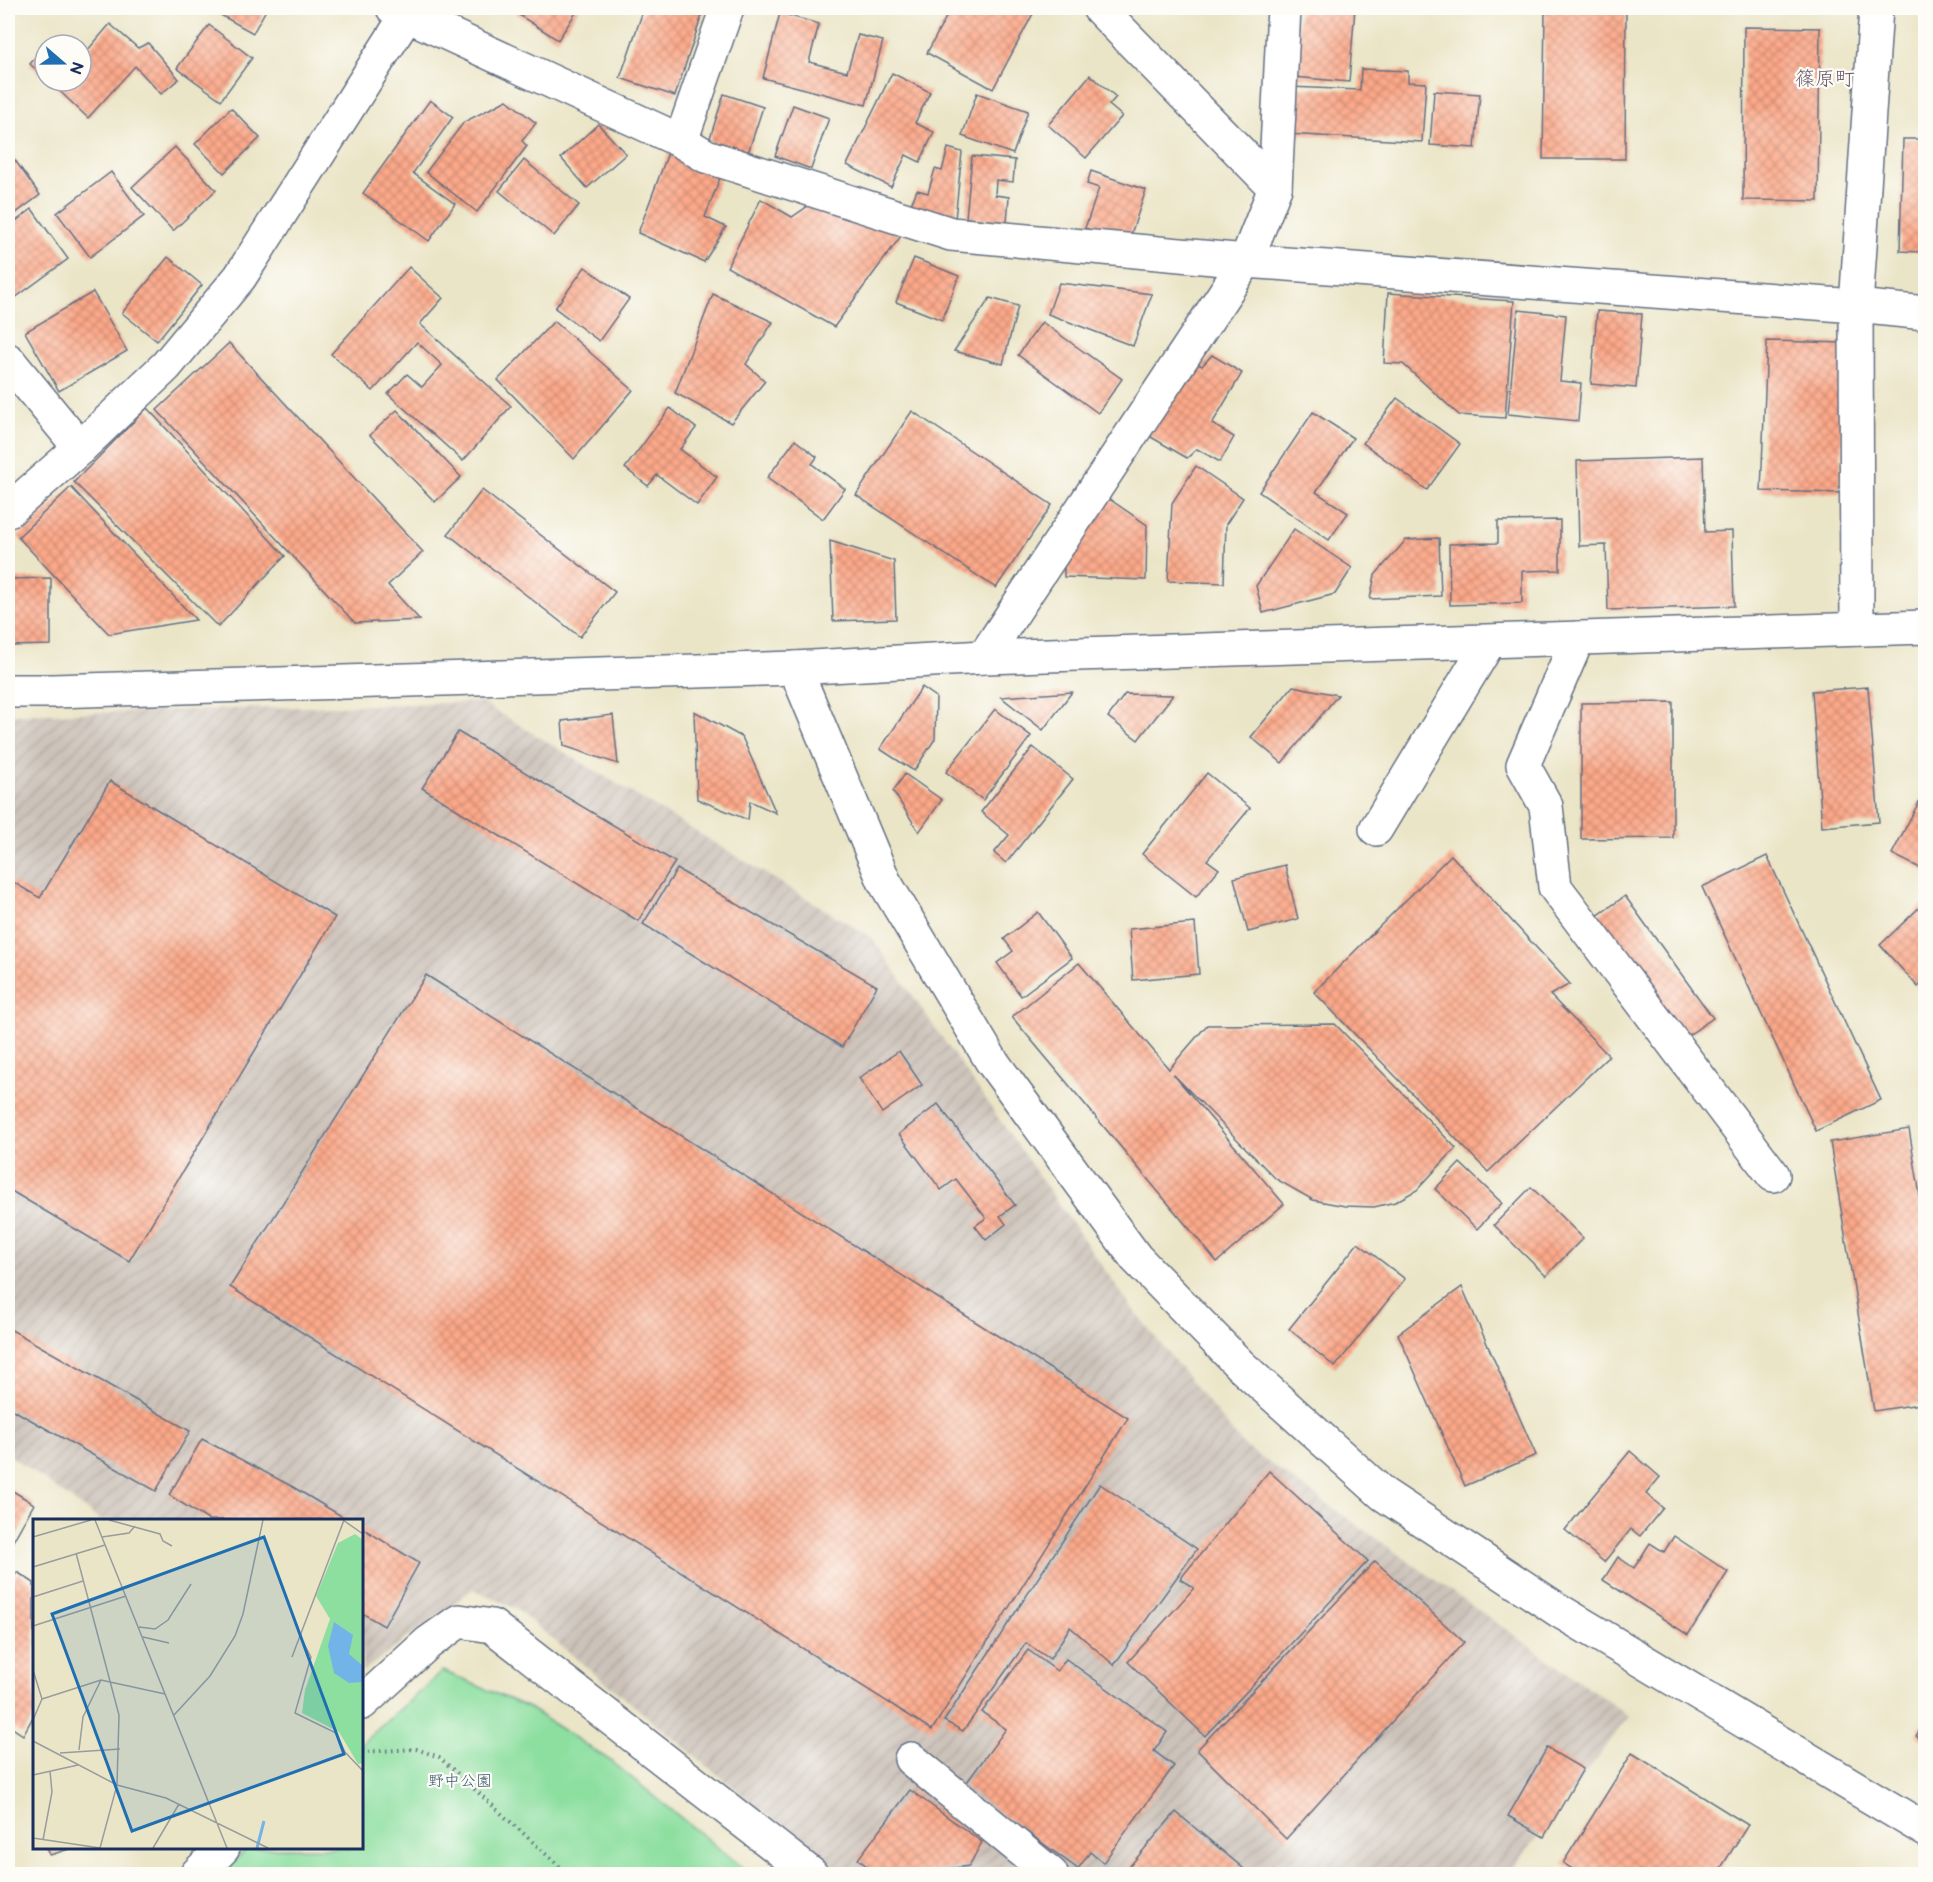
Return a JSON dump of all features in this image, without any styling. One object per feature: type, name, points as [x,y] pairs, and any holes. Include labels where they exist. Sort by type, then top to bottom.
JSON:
[{"type":"street","points":[[681,141],[727,8]]},
{"type":"street","points":[[1099,8],[1275,188]]},
{"type":"street","points":[[984,657],[1246,261],[1275,188],[1284,8]]},
{"type":"street","points":[[1857,629],[1856,306],[1876,8]]},
{"type":"street","points":[[8,511],[80,448],[166,366],[240,277],[405,10],[681,141],[706,156],[951,234],[1246,261],[1926,313]]},
{"type":"street","points":[[8,360],[80,448]]},
{"type":"street","points":[[8,691],[53,692],[795,668],[984,657],[1926,627]]},
{"type":"street","points":[[1578,638],[1523,765],[1546,806],[1555,887],[1773,1175]]},
{"type":"street","points":[[1376,829],[1489,642]]},
{"type":"street","points":[[795,668],[884,881],[992,1060],[1136,1258],[1240,1365],[1383,1494],[1558,1610],[1926,1830]]},
{"type":"street","points":[[363,1702],[428,1643],[459,1621],[492,1626],[811,1875]]},
{"type":"street","points":[[910,1759],[1051,1875]]},
{"type":"street","points":[[197,1875],[222,1849]]},
{"type":"path","points":[[363,1752],[416,1749],[439,1757],[567,1875]]},
{"type":"shaded area","points":[[481,702],[872,938],[1131,1307],[1243,1445],[1629,1716],[1509,1874],[839,1874],[516,1609],[473,1589],[363,1671],[363,1519],[99,1519],[8,1454],[8,715]]},
{"type":"green space","name":"野中公園","points":[[443,1671],[529,1708],[611,1761],[750,1874],[220,1874],[247,1849],[363,1849],[363,1742]]},
{"type":"building","points":[[208,8],[267,8],[253,33]]},
{"type":"building","points":[[520,8],[579,8],[558,40],[516,13]]},
{"type":"building","points":[[644,8],[690,8],[703,12],[675,96],[620,78]]},
{"type":"building","points":[[951,8],[1036,8],[993,89],[927,53]]},
{"type":"building","points":[[1300,8],[1355,8],[1349,82],[1294,77]]},
{"type":"building","points":[[1545,8],[1626,8],[1625,159],[1543,159]]},
{"type":"building","points":[[780,13],[819,24],[809,62],[847,72],[858,35],[883,41],[866,105],[763,78]]},
{"type":"building","points":[[110,24],[138,48],[148,43],[179,79],[161,94],[135,66],[88,118],[62,93],[93,93],[93,44]]},
{"type":"building","points":[[209,25],[252,58],[221,100],[177,68]]},
{"type":"building","points":[[1744,27],[1820,28],[1818,201],[1743,200]]},
{"type":"building","points":[[1361,69],[1408,71],[1408,82],[1426,83],[1422,142],[1287,134],[1290,87],[1360,90]]},
{"type":"building","points":[[892,73],[930,92],[915,123],[934,132],[920,162],[906,155],[891,187],[847,165]]},
{"type":"building","points":[[1090,75],[1116,97],[1109,105],[1122,116],[1086,158],[1048,125]]},
{"type":"building","points":[[1434,91],[1480,94],[1475,148],[1430,145]]},
{"type":"building","points":[[977,93],[1028,111],[1013,154],[962,136]]},
{"type":"building","points":[[724,94],[763,107],[748,153],[709,141]]},
{"type":"building","points":[[430,100],[453,117],[413,173],[455,204],[429,241],[363,193]]},
{"type":"building","points":[[507,100],[536,123],[522,141],[527,146],[477,212],[426,172],[464,122]]},
{"type":"building","points":[[793,105],[829,118],[811,169],[775,156]]},
{"type":"building","points":[[231,108],[260,138],[224,173],[195,144]]},
{"type":"building","points":[[598,124],[626,154],[587,188],[561,158]]},
{"type":"building","points":[[1903,139],[1923,139],[1920,252],[1900,251]]},
{"type":"building","points":[[175,147],[216,190],[173,231],[132,187]]},
{"type":"building","points":[[948,148],[962,152],[955,219],[910,207],[917,190],[928,193],[935,169],[942,171]]},
{"type":"building","points":[[668,153],[720,178],[705,217],[726,227],[704,262],[638,233]]},
{"type":"building","points":[[12,156],[40,195],[8,219],[8,158]]},
{"type":"building","points":[[972,156],[1015,160],[1013,182],[996,180],[995,195],[1009,197],[1007,222],[966,218]]},
{"type":"building","points":[[524,160],[579,205],[554,236],[499,191]]},
{"type":"building","points":[[1091,171],[1146,190],[1128,243],[1085,228],[1099,188],[1087,184]]},
{"type":"building","points":[[111,172],[144,216],[90,257],[57,213]]},
{"type":"building","points":[[821,197],[901,236],[834,327],[727,267],[761,199],[792,217]]},
{"type":"building","points":[[32,209],[68,259],[8,303],[8,227]]},
{"type":"building","points":[[168,257],[202,285],[157,341],[122,313]]},
{"type":"building","points":[[914,258],[959,276],[942,320],[896,302]]},
{"type":"building","points":[[409,267],[443,298],[420,324],[511,406],[463,461],[388,394],[407,374],[422,387],[442,365],[417,342],[373,391],[331,354]]},
{"type":"building","points":[[585,267],[629,299],[599,341],[555,308]]},
{"type":"building","points":[[1059,283],[1152,294],[1133,346],[1048,314]]},
{"type":"building","points":[[93,292],[127,351],[59,391],[25,332]]},
{"type":"building","points":[[1388,293],[1514,301],[1505,418],[1459,415],[1403,364],[1384,363]]},
{"type":"building","points":[[713,294],[773,322],[746,364],[765,381],[731,423],[675,393]]},
{"type":"building","points":[[990,298],[1018,306],[1003,364],[954,351]]},
{"type":"building","points":[[1518,310],[1566,315],[1560,381],[1581,383],[1578,421],[1508,414]]},
{"type":"building","points":[[1597,311],[1642,314],[1636,388],[1591,384]]},
{"type":"building","points":[[554,321],[633,390],[574,459],[498,380]]},
{"type":"building","points":[[1042,322],[1122,379],[1098,413],[1018,355]]},
{"type":"building","points":[[1767,341],[1845,343],[1840,493],[1761,491]]},
{"type":"building","points":[[229,343],[423,552],[388,585],[420,620],[355,623],[157,410]]},
{"type":"building","points":[[1212,355],[1242,373],[1212,424],[1234,437],[1220,462],[1197,449],[1187,458],[1144,433],[1187,358],[1202,366]]},
{"type":"building","points":[[1397,398],[1460,444],[1427,490],[1363,443]]},
{"type":"building","points":[[147,408],[285,556],[218,627],[74,482]]},
{"type":"building","points":[[670,408],[696,428],[680,449],[717,477],[697,505],[657,475],[648,486],[625,468]]},
{"type":"building","points":[[397,410],[461,477],[435,502],[370,435]]},
{"type":"building","points":[[912,411],[1052,505],[996,588],[856,495]]},
{"type":"building","points":[[1313,412],[1353,438],[1316,492],[1348,513],[1329,540],[1259,492]]},
{"type":"building","points":[[795,440],[817,457],[812,464],[845,489],[823,519],[767,478]]},
{"type":"building","points":[[1703,457],[1705,532],[1732,531],[1734,606],[1608,610],[1606,545],[1579,546],[1577,461]]},
{"type":"building","points":[[1196,466],[1243,498],[1226,524],[1224,583],[1168,581],[1172,503]]},
{"type":"building","points":[[71,487],[196,620],[109,634],[18,537]]},
{"type":"building","points":[[482,490],[615,592],[580,637],[448,534]]},
{"type":"building","points":[[1102,494],[1147,525],[1146,580],[1064,577],[1064,550]]},
{"type":"building","points":[[1560,520],[1560,570],[1522,571],[1522,603],[1450,605],[1449,544],[1498,543],[1498,521]]},
{"type":"building","points":[[1294,529],[1352,568],[1335,594],[1263,613],[1256,586]]},
{"type":"building","points":[[1439,538],[1441,596],[1370,599],[1375,575],[1406,540]]},
{"type":"building","points":[[830,541],[894,561],[896,619],[833,621]]},
{"type":"building","points":[[51,578],[51,645],[8,646],[8,579]]},
{"type":"building","points":[[1293,686],[1338,695],[1282,763],[1251,737]]},
{"type":"building","points":[[922,687],[936,697],[935,739],[914,771],[880,749]]},
{"type":"building","points":[[1868,687],[1879,822],[1822,827],[1812,691]]},
{"type":"building","points":[[1072,692],[1043,730],[1001,697]]},
{"type":"building","points":[[1125,694],[1173,695],[1138,740],[1108,717]]},
{"type":"building","points":[[1673,702],[1673,838],[1581,839],[1581,703]]},
{"type":"building","points":[[995,709],[1031,736],[983,800],[946,772]]},
{"type":"building","points":[[694,711],[742,737],[776,813],[750,801],[748,820],[697,799]]},
{"type":"building","points":[[613,715],[618,764],[564,746],[562,721]]},
{"type":"building","points":[[458,732],[675,862],[638,921],[422,788]]},
{"type":"building","points":[[1033,747],[1073,779],[1006,863],[994,853],[1009,835],[981,812]]},
{"type":"building","points":[[1207,773],[1250,808],[1207,860],[1219,869],[1196,897],[1142,854]]},
{"type":"building","points":[[905,774],[942,800],[919,832],[893,791]]},
{"type":"building","points":[[110,781],[335,917],[129,1261],[8,1189],[8,879],[40,898]]},
{"type":"building","points":[[1920,800],[1926,803],[1926,871],[1892,854]]},
{"type":"building","points":[[1451,855],[1570,984],[1550,995],[1609,1056],[1488,1172],[1314,992]]},
{"type":"building","points":[[1767,856],[1881,1100],[1816,1131],[1702,887]]},
{"type":"building","points":[[1285,865],[1298,919],[1248,932],[1234,878]]},
{"type":"building","points":[[677,869],[877,986],[842,1047],[643,924]]},
{"type":"building","points":[[1625,896],[1713,1018],[1680,1041],[1593,919]]},
{"type":"building","points":[[1923,904],[1926,906],[1926,980],[1918,987],[1880,945]]},
{"type":"building","points":[[1038,912],[1072,958],[1021,996],[997,963],[1013,951],[1004,939]]},
{"type":"building","points":[[1195,923],[1199,974],[1133,980],[1129,929]]},
{"type":"building","points":[[1079,963],[1169,1069],[1207,1025],[1335,1024],[1456,1148],[1417,1190],[1395,1202],[1374,1207],[1345,1206],[1313,1200],[1276,1179],[1173,1074],[1284,1204],[1217,1262],[1012,1017]]},
{"type":"building","points":[[426,975],[1128,1418],[932,1730],[230,1287]]},
{"type":"building","points":[[899,1051],[922,1085],[882,1113],[859,1078]]},
{"type":"building","points":[[938,1104],[1015,1205],[1000,1216],[1006,1224],[986,1240],[975,1226],[986,1218],[956,1179],[941,1190],[899,1134]]},
{"type":"building","points":[[1909,1129],[1926,1232],[1926,1403],[1874,1411],[1830,1142]]},
{"type":"building","points":[[1460,1163],[1502,1203],[1477,1229],[1435,1189]]},
{"type":"building","points":[[1531,1187],[1583,1238],[1546,1276],[1494,1225]]},
{"type":"building","points":[[1358,1243],[1405,1279],[1335,1367],[1289,1329]]},
{"type":"building","points":[[1462,1287],[1536,1455],[1465,1486],[1398,1334]]},
{"type":"building","points":[[8,1328],[190,1431],[156,1491],[8,1407]]},
{"type":"building","points":[[202,1439],[293,1487],[346,1519],[206,1519],[169,1495]]},
{"type":"building","points":[[1630,1451],[1660,1477],[1646,1494],[1663,1508],[1640,1536],[1631,1529],[1604,1562],[1565,1530]]},
{"type":"building","points":[[1269,1471],[1368,1561],[1205,1736],[1128,1662],[1194,1588],[1180,1579]]},
{"type":"building","points":[[1100,1484],[1197,1549],[1114,1665],[1070,1627],[1050,1659],[1026,1643],[963,1731],[944,1721]]},
{"type":"building","points":[[8,1488],[34,1504],[8,1550]]},
{"type":"building","points":[[363,1529],[419,1563],[384,1626],[363,1614]]},
{"type":"building","points":[[1674,1536],[1728,1572],[1688,1635],[1603,1580],[1618,1557],[1634,1568],[1650,1543],[1664,1552]]},
{"type":"building","points":[[1375,1561],[1464,1642],[1286,1839],[1197,1750]]},
{"type":"building","points":[[17,1572],[33,1582],[33,1717],[23,1735],[8,1725],[8,1588]]},
{"type":"building","points":[[1028,1650],[1057,1671],[1066,1659],[1167,1732],[1154,1751],[1174,1766],[1103,1863],[1090,1852],[1078,1869],[964,1786],[1006,1729],[982,1712]]},
{"type":"building","points":[[1926,1720],[1926,1742],[1916,1736]]},
{"type":"building","points":[[1547,1748],[1583,1769],[1544,1837],[1508,1816]]},
{"type":"building","points":[[1632,1753],[1748,1825],[1717,1874],[1580,1874],[1563,1863]]},
{"type":"building","points":[[910,1790],[982,1842],[969,1866],[912,1874],[877,1874],[858,1859]]},
{"type":"building","points":[[1176,1812],[1250,1874],[1123,1874]]},
{"type":"building","points":[[47,1849],[69,1849],[50,1855]]},
{"type":"district","name":"篠原町","points":[[1825,79]]}]
